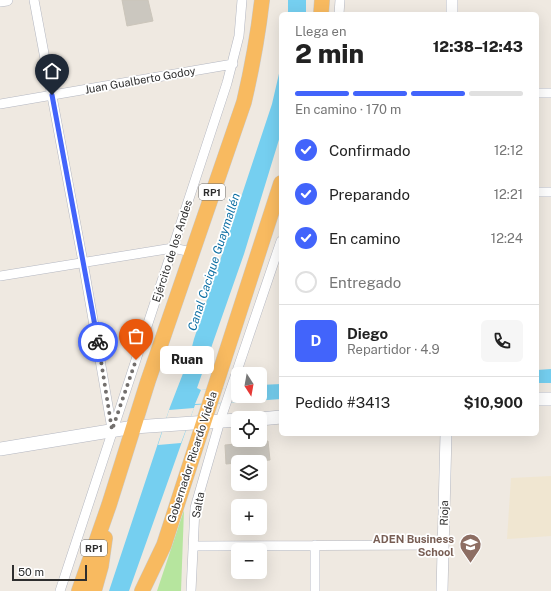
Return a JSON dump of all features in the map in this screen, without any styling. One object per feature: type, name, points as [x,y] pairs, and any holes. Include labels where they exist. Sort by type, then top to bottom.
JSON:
[{"type":"highway","name":"RP1","points":[[79,591],[109,506],[148,381],[191,252],[244,102],[252,72],[258,38],[262,0]]},
{"type":"highway","points":[[320,12],[322,0]]},
{"type":"highway","name":"Gobernador Ricardo Videla","points":[[142,591],[164,545],[195,423],[209,404],[279,191]]},
{"type":"highway","name":"RP1","points":[[94,591],[100,566],[109,506]]},
{"type":"highway","points":[[153,591],[164,545]]},
{"type":"main road","points":[[539,399],[551,398]]},
{"type":"main road","points":[[267,418],[279,417]]},
{"type":"main road","points":[[0,449],[134,427],[231,420]]},
{"type":"street","points":[[0,1],[7,0]]},
{"type":"street","points":[[34,0],[84,262],[112,430]]},
{"type":"street","name":"Ejército de los Andes","points":[[60,591],[233,64],[239,36],[242,0]]},
{"type":"street","points":[[339,12],[340,0]]},
{"type":"street","points":[[452,0],[452,12]]},
{"type":"street","name":"Juan Gualberto Godoy","points":[[0,104],[233,64]]},
{"type":"street","points":[[539,92],[551,93]]},
{"type":"street","points":[[539,192],[551,192]]},
{"type":"street","name":"Salta","points":[[191,591],[195,508],[226,402],[279,247]]},
{"type":"street","points":[[0,276],[173,248],[191,252]]},
{"type":"street","name":"Rioja","points":[[442,591],[446,436]]},
{"type":"street","points":[[193,546],[443,545]]},
{"type":"street","points":[[315,546],[315,591]]},
{"type":"shaded area","points":[[551,476],[551,536],[507,539],[511,478]]},
{"type":"green space","points":[[184,510],[181,591],[157,591]]},
{"type":"water","points":[[288,0],[306,0],[306,12],[288,12]]},
{"type":"water","points":[[279,74],[279,140],[244,254],[197,388],[201,390],[231,388],[231,402],[195,405],[129,591],[109,591],[170,407],[189,358],[272,104]]},
{"type":"water","points":[[551,369],[551,383],[539,383],[539,370]]},
{"type":"water","points":[[279,384],[279,399],[267,400],[267,385]]},
{"type":"pier","points":[[231,388],[231,402],[195,404],[201,390]]},
{"type":"pier","points":[[194,408],[181,443],[158,445],[169,410]]},
{"type":"building","points":[[122,0],[148,0],[153,21],[127,26]]},
{"type":"building","points":[[267,441],[270,460],[267,460],[267,455],[231,455],[231,464],[226,464],[225,445],[231,444],[231,447],[267,447]]},
{"type":"way so far","points":[[98,342],[112,430],[136,360]]},
{"type":"place","name":"Ruan","points":[[136,360]]},
{"type":"place","name":"ADEN Business School","points":[[470,564]]},
{"type":"route","points":[[52,95],[98,342]]},
{"type":"water label","name":"Canal Cacique Guaymallén","points":[[214,262]]}]
